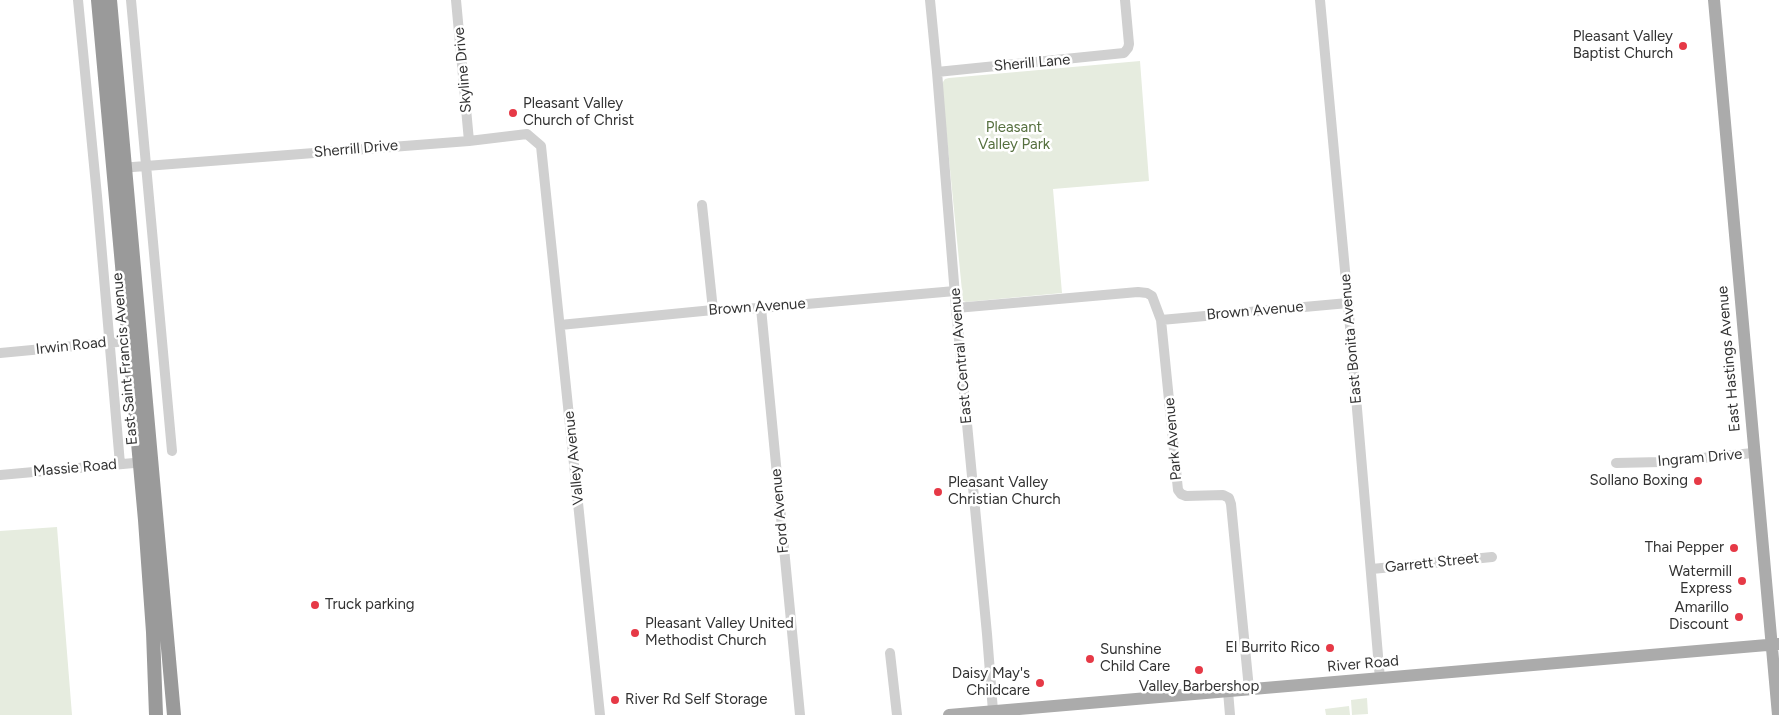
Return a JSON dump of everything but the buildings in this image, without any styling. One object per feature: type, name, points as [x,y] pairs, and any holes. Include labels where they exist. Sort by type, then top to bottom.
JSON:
[{"type":"highway","name":"East Saint Francis Avenue","points":[[98,0],[119,169],[145,462],[174,715]]},
{"type":"highway","name":"East Saint Francis Avenue","points":[[110,0],[119,169]]},
{"type":"highway","name":"East Saint Francis Avenue","points":[[145,462],[156,715]]},
{"type":"main road","name":"East Hastings Avenue","points":[[1714,0],[1754,454],[1775,644],[1778,715]]},
{"type":"main road","name":"River Road","points":[[949,715],[1775,644]]},
{"type":"street","name":"East Saint Francis Avenue","points":[[78,0],[120,464]]},
{"type":"street","points":[[131,0],[172,451]]},
{"type":"street","name":"Skyline Drive","points":[[456,0],[469,141]]},
{"type":"street","name":"East Central Avenue","points":[[930,0],[954,291],[988,634],[993,711]]},
{"type":"street","name":"Sherill Lane","points":[[937,72],[1120,54],[1126,51],[1129,44],[1125,0]]},
{"type":"street","name":"East Bonita Avenue","points":[[1320,0],[1372,569],[1380,679]]},
{"type":"street","name":"Sherrill Drive","points":[[119,169],[469,141],[527,134],[540,146],[546,201]]},
{"type":"street","name":"Valley Avenue","points":[[546,201],[600,715]]},
{"type":"street","points":[[702,205],[713,310]]},
{"type":"street","name":"Brown Avenue","points":[[560,325],[713,310],[761,308],[954,291]]},
{"type":"street","name":"Park Avenue","points":[[956,308],[1138,292],[1150,294],[1155,300],[1161,320],[1178,490],[1186,496],[1223,495],[1229,498],[1232,504],[1249,689]]},
{"type":"street","name":"Brown Avenue","points":[[1161,320],[1348,303]]},
{"type":"street","name":"Ford Avenue","points":[[761,308],[800,715]]},
{"type":"street","name":"Irwin Road","points":[[0,353],[109,343],[134,337]]},
{"type":"street","name":"Ingram Drive","points":[[1616,463],[1661,462],[1754,454]]},
{"type":"street","name":"Massie Road","points":[[0,475],[145,462]]},
{"type":"street","name":"Garrett Street","points":[[1372,569],[1492,557]]},
{"type":"street","points":[[890,653],[897,715]]},
{"type":"street","points":[[1228,691],[1230,715]]},
{"type":"green space","name":"Pleasant Valley Park","points":[[1140,61],[1149,181],[1053,189],[1062,293],[963,301],[942,88],[945,79]]},
{"type":"green space","points":[[57,527],[72,715],[0,715],[0,531]]},
{"type":"green space","points":[[1367,698],[1368,714],[1352,715],[1351,700]]},
{"type":"green space","points":[[1349,706],[1350,715],[1326,715],[1325,709]]},
{"type":"place","name":"Pleasant Valley Baptist Church","points":[[1683,46]]},
{"type":"place","name":"Pleasant Valley Church of Christ","points":[[513,113]]},
{"type":"place","name":"Sollano Boxing","points":[[1698,481]]},
{"type":"place","name":"Pleasant Valley Christian Church","points":[[938,492]]},
{"type":"place","name":"Thai Pepper","points":[[1734,548]]},
{"type":"place","name":"Watermill Express","points":[[1742,581]]},
{"type":"place","name":"Truck parking","points":[[315,605]]},
{"type":"place","name":"Amarillo Discount","points":[[1739,617]]},
{"type":"place","name":"Pleasant Valley United Methodist Church","points":[[635,633]]},
{"type":"place","name":"El Burrito Rico","points":[[1330,648]]},
{"type":"place","name":"Sunshine Child Care","points":[[1090,659]]},
{"type":"place","name":"Valley Barbershop","points":[[1199,670]]},
{"type":"place","name":"Daisy May's Childcare","points":[[1040,683]]},
{"type":"place","name":"River Rd Self Storage","points":[[615,700]]}]
